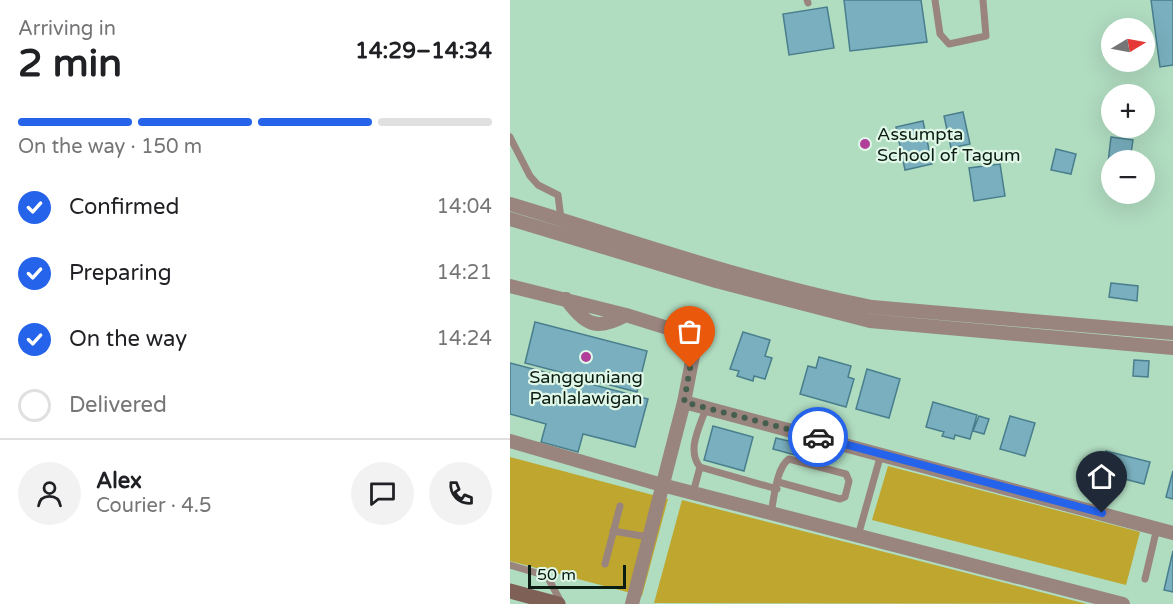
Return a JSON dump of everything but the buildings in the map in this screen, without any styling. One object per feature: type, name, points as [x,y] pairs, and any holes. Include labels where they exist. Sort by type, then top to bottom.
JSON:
[{"type":"main road","points":[[519,597],[560,604]]},
{"type":"street","points":[[1173,333],[855,304],[720,267],[514,205],[511,219],[716,281],[870,321],[1173,348]]},
{"type":"street","points":[[510,286],[566,299],[580,318],[596,324],[612,323],[626,315],[687,334],[692,338],[693,351],[684,402],[632,604]]},
{"type":"street","points":[[1088,340],[1089,325]]},
{"type":"street","points":[[684,402],[1173,532]]},
{"type":"street","points":[[510,441],[662,485],[1123,604]]},
{"type":"lane","points":[[935,0],[940,34],[949,44],[986,36],[983,0]]},
{"type":"lane","points":[[510,137],[530,176],[538,185],[558,195],[561,219]]},
{"type":"lane","points":[[706,408],[693,450],[694,460],[700,467],[777,485],[840,499],[845,497],[849,481],[846,474],[792,459],[783,463],[777,485],[771,513]]},
{"type":"lane","points":[[858,536],[881,454]]},
{"type":"lane","points":[[693,493],[700,467]]},
{"type":"lane","points":[[605,564],[620,506]]},
{"type":"lane","points":[[1145,579],[1157,528]]},
{"type":"lane","points":[[613,531],[648,537]]},
{"type":"lane","points":[[510,565],[547,576],[560,604]]},
{"type":"shaded area","points":[[510,457],[668,499],[642,596],[510,561]]},
{"type":"shaded area","points":[[888,466],[1140,532],[1126,585],[872,520]]},
{"type":"shaded area","points":[[682,500],[1087,604],[654,603]]},
{"type":"way so far","points":[[690,368],[684,402],[818,437]]},
{"type":"place","name":"Assumpta School of Tagum","points":[[865,144]]},
{"type":"place","name":"Sangguniang Panlalawigan","points":[[586,357]]},
{"type":"route","points":[[818,437],[1102,513]]}]
